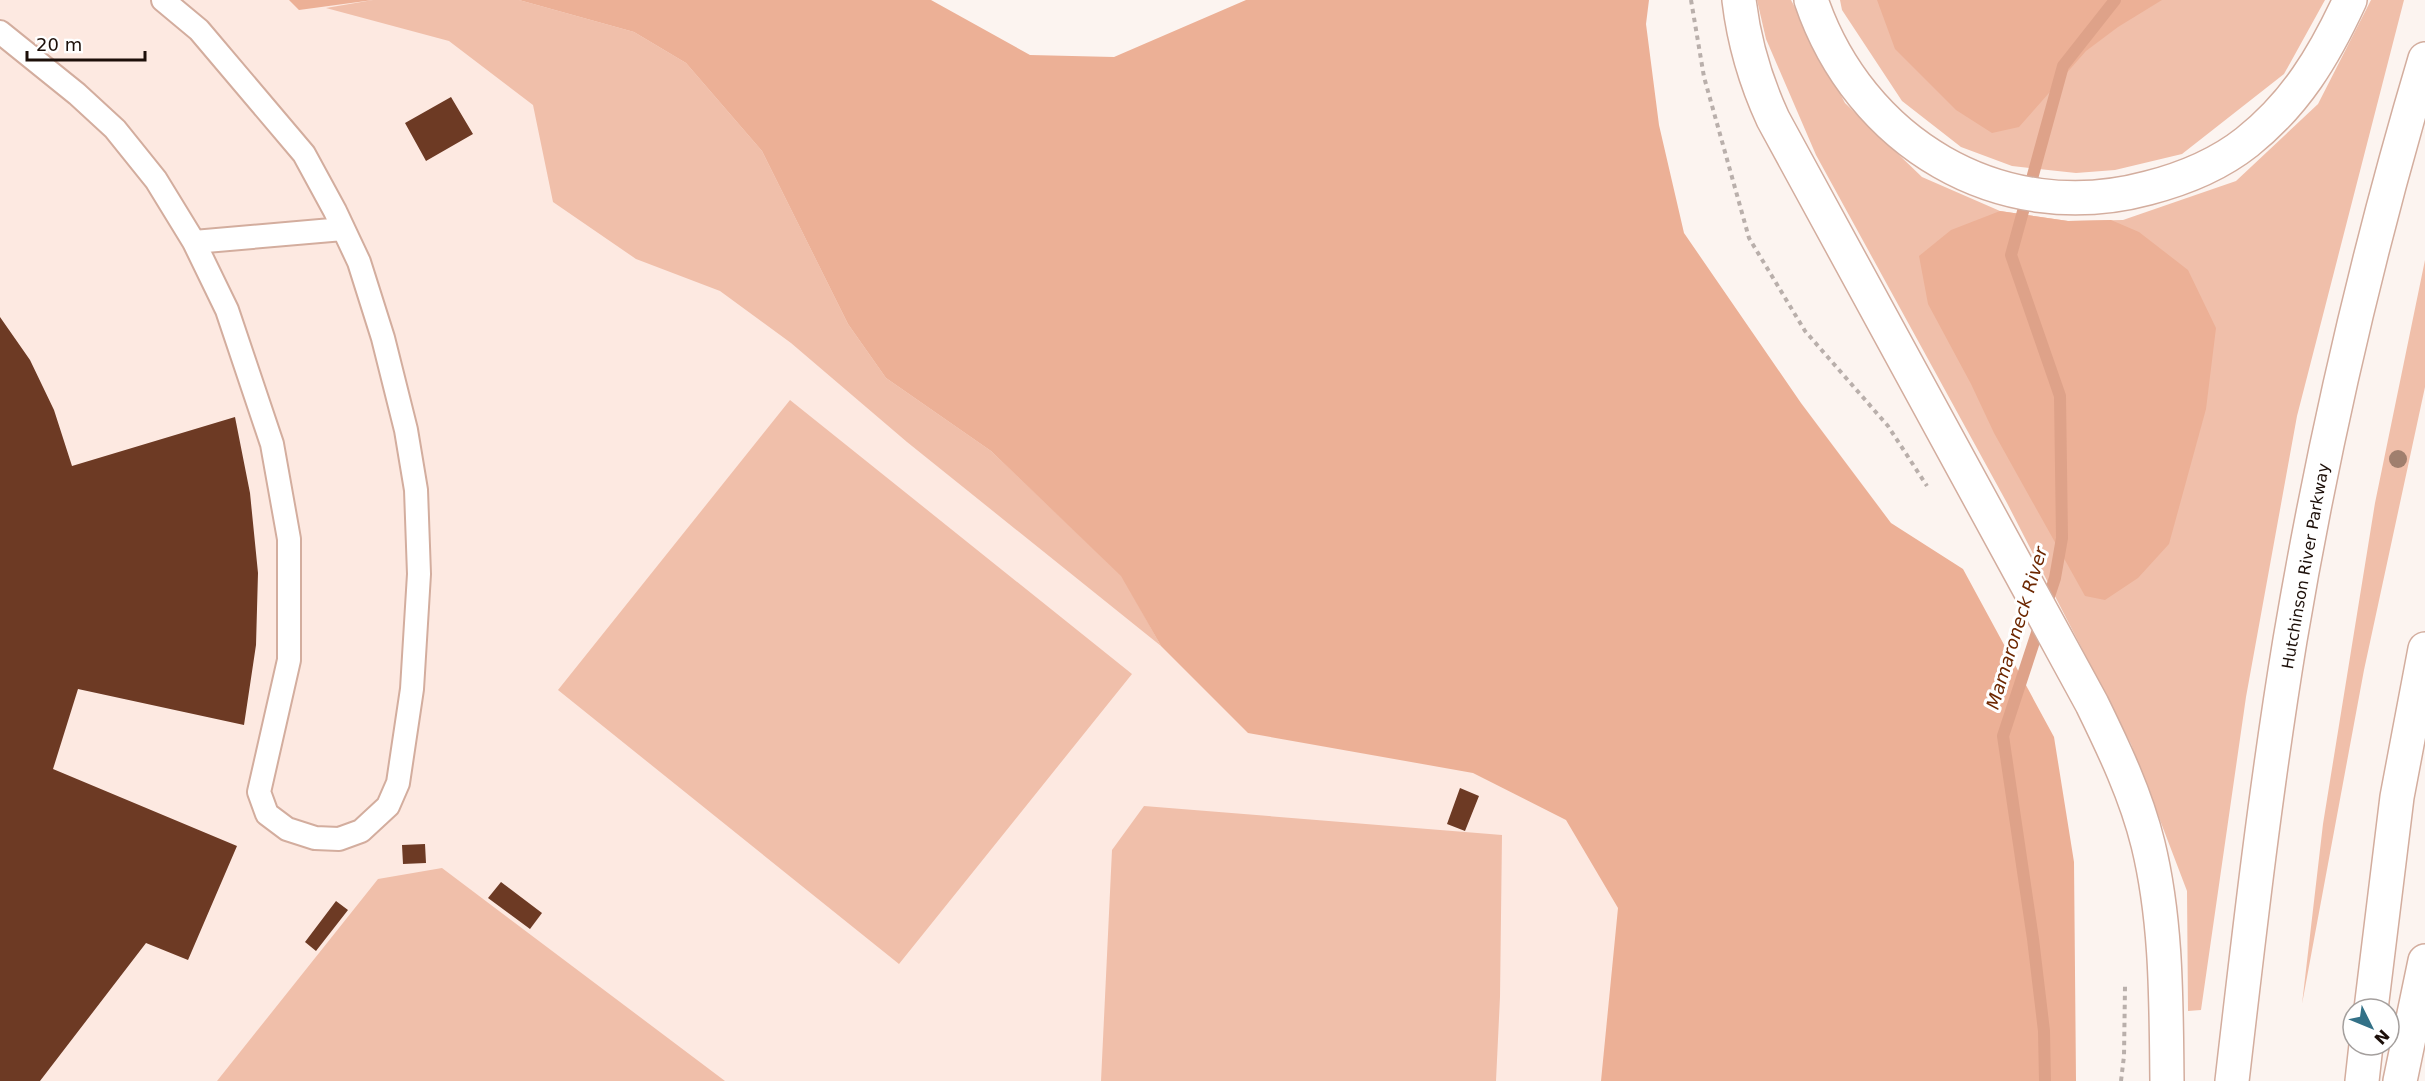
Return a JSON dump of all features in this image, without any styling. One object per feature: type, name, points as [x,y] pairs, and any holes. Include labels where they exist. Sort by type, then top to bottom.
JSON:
[{"type":"highway","points":[[1739,0],[1749,56],[1759,88],[1773,119],[2092,704],[2123,772],[2140,815],[2154,874],[2164,948],[2167,1081]]},
{"type":"highway","points":[[1810,0],[1841,66],[1875,109],[1911,142],[1957,172],[2009,191],[2075,199],[2119,195],[2193,174],[2246,143],[2287,103],[2323,56],[2350,0]]},
{"type":"highway","name":"Hutchinson River Parkway","points":[[2232,1081],[2260,840],[2290,639],[2325,457],[2373,250],[2425,59]]},
{"type":"highway","points":[[2372,997],[2397,797],[2425,649]]},
{"type":"highway","points":[[2400,1081],[2425,961]]},
{"type":"highway","points":[[2362,1081],[2365,1057]]},
{"type":"lane","points":[[0,32],[77,94],[115,129],[156,180],[194,242],[227,310],[272,444],[289,539],[289,660],[259,792],[267,814],[287,829],[315,838],[339,839],[361,831],[375,819],[388,806],[398,783],[412,689],[419,574],[416,490],[406,430],[382,338],[358,262],[304,154],[199,30],[163,0]]},
{"type":"lane","points":[[194,242],[343,229]]},
{"type":"path","points":[[1691,0],[1704,77],[1749,238],[1804,331],[1888,426],[1934,495]]},
{"type":"path","points":[[2121,1081],[2124,1056],[2125,981]]},
{"type":"shaded area","points":[[0,0],[868,0],[1961,1081],[0,1081]]},
{"type":"shaded area","points":[[289,0],[373,0],[299,10]]},
{"type":"shaded area","points":[[373,0],[519,0],[634,32],[686,63],[762,151],[848,324],[886,378],[991,451],[1122,576],[1161,646],[907,442],[791,343],[720,291],[636,259],[553,202],[533,105],[449,41],[326,8]]},
{"type":"shaded area","points":[[519,0],[931,0],[1030,55],[1114,57],[1246,0],[1649,0],[1646,24],[1659,125],[1684,233],[1801,403],[1891,523],[1963,569],[2054,737],[2074,862],[2076,1081],[1601,1081],[1618,908],[1566,820],[1473,773],[1248,733],[1161,646],[1121,576],[991,451],[886,378],[848,324],[762,151],[686,63],[634,32]]},
{"type":"shaded area","points":[[1757,0],[1791,0],[1845,103],[1922,177],[2000,211],[2068,221],[2123,220],[2236,181],[2318,104],[2371,0],[2404,0],[2297,416],[2246,697],[2201,1010],[2188,1011],[2187,891],[2131,744],[2007,503],[1816,155],[1766,39]]},
{"type":"shaded area","points":[[1840,0],[2325,0],[2284,74],[2182,154],[2115,170],[2076,173],[2012,166],[1961,147],[1902,101],[1842,10]]},
{"type":"shaded area","points":[[1877,0],[2162,0],[2118,27],[2086,51],[2019,127],[1992,133],[1956,110],[1895,49]]},
{"type":"shaded area","points":[[2000,211],[2068,221],[2111,220],[2139,232],[2188,270],[2216,328],[2206,409],[2169,544],[2138,578],[2105,600],[2085,596],[1994,433],[1971,384],[1928,304],[1919,256],[1951,230]]},
{"type":"shaded area","points":[[2425,260],[2425,387],[2364,670],[2302,1004],[2323,824],[2375,503]]},
{"type":"shaded area","points":[[790,400],[1132,674],[899,964],[558,690]]},
{"type":"shaded area","points":[[1144,806],[1502,835],[1500,997],[1496,1081],[1101,1081],[1112,850]]},
{"type":"shaded area","points":[[442,868],[725,1081],[217,1081],[378,879]]},
{"type":"building","points":[[451,97],[473,134],[426,161],[405,123]]},
{"type":"building","points":[[0,317],[30,360],[54,410],[72,466],[235,417],[250,493],[258,573],[256,645],[244,725],[78,689],[53,769],[237,846],[188,960],[146,943],[40,1081],[0,1081]]},
{"type":"building","points":[[1460,788],[1479,796],[1465,831],[1447,824]]},
{"type":"building","points":[[425,844],[426,863],[403,864],[402,845]]},
{"type":"building","points":[[501,882],[542,913],[530,929],[488,898]]},
{"type":"building","points":[[336,901],[348,910],[316,951],[305,942]]},
{"type":"waterway","name":"Mamaroneck River","points":[[2045,1081],[2044,1031],[2033,939],[2003,736],[2055,578],[2062,538],[2060,396],[2011,255],[2063,66],[2115,0]]}]
